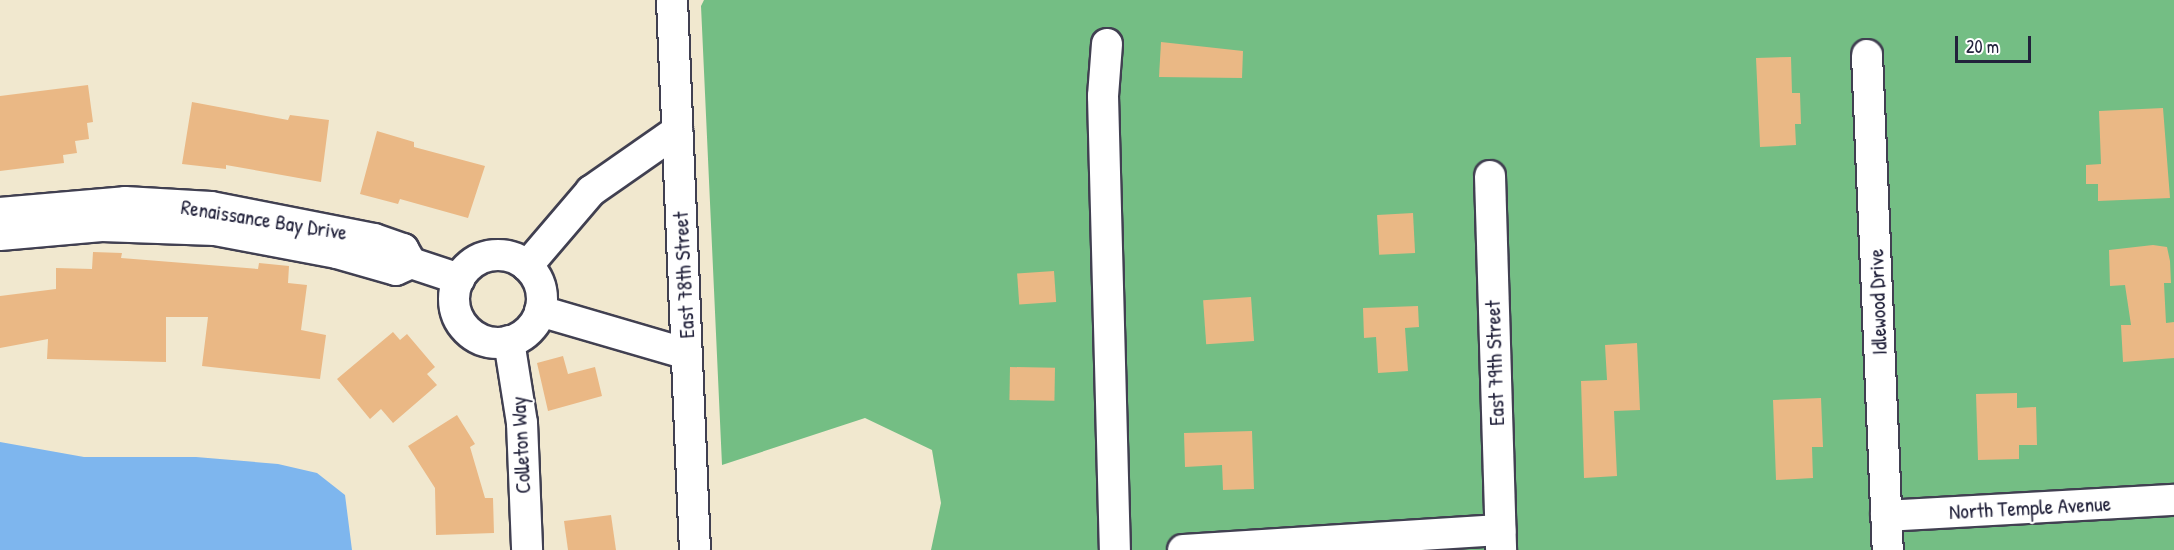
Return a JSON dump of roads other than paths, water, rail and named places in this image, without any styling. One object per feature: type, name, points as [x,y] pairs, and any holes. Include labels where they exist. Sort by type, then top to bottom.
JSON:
[{"type":"street","name":"East 78th Street","points":[[672,0],[695,550]]},
{"type":"street","points":[[1107,44],[1103,96],[1115,550]]},
{"type":"street","name":"Idlewood Drive","points":[[1867,55],[1888,550]]},
{"type":"street","points":[[527,266],[591,191],[677,131]]},
{"type":"street","name":"East 79th Street","points":[[1490,176],[1501,540]]},
{"type":"street","name":"Renaissance Bay Drive","points":[[0,213],[125,202],[211,207],[374,239],[403,249],[411,263],[459,279]]},
{"type":"street","name":"Renaissance Bay Drive","points":[[0,235],[102,226],[215,230],[337,253],[396,270],[411,263]]},
{"type":"street","points":[[493,255],[507,255],[527,266],[541,291],[540,311],[526,332],[509,340],[490,342],[476,338],[462,324],[454,304],[459,279],[476,260],[493,255]]},
{"type":"street","points":[[540,311],[687,354]]},
{"type":"street","name":"Colleton Way","points":[[509,340],[522,423],[527,550]]},
{"type":"street","name":"North Temple Avenue","points":[[1886,516],[2174,500]]},
{"type":"street","points":[[1183,550],[1501,540]]},
{"type":"water","points":[[0,442],[84,457],[196,457],[278,464],[317,473],[345,495],[352,550],[0,550]]}]
